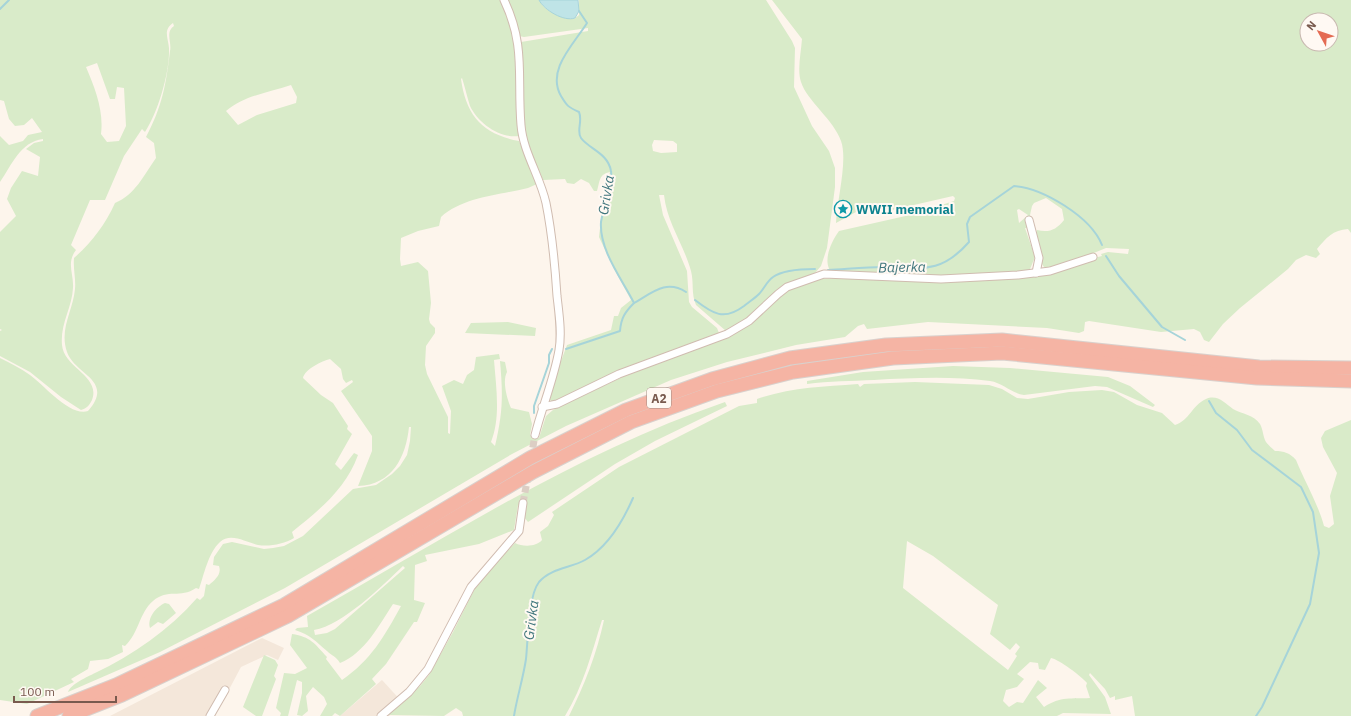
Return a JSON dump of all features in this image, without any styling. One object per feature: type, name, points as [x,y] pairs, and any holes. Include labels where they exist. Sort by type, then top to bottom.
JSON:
[{"type":"highway","name":"A2","points":[[37,716],[116,685],[284,605],[530,458],[626,410],[712,379],[790,358],[886,345],[1002,340],[1259,367],[1351,368]]},
{"type":"highway","name":"A2","points":[[69,716],[122,695],[288,616],[533,472],[631,422],[717,390],[794,372],[893,358],[1002,353],[1258,378],[1351,381]]},
{"type":"street","points":[[504,0],[514,22],[518,44],[521,75],[521,125],[524,139],[545,201],[554,262],[559,322],[559,351],[535,435]]},
{"type":"street","points":[[1029,220],[1039,258],[1036,272]]},
{"type":"street","points":[[542,407],[557,404],[619,374],[727,334],[749,321],[787,287],[824,274],[941,279],[1050,271],[1093,257]]},
{"type":"street","points":[[381,716],[409,692],[428,670],[471,587],[519,531],[523,503]]},
{"type":"street","points":[[210,716],[225,690]]},
{"type":"shaded area","points":[[262,638],[284,648],[278,660],[267,655],[241,667],[215,716],[110,716]]},
{"type":"shaded area","points":[[382,680],[403,703],[389,716],[340,716]]},
{"type":"green space","points":[[0,0],[501,0],[508,17],[516,50],[519,84],[519,136],[504,135],[497,132],[484,124],[478,118],[470,106],[462,78],[463,92],[472,113],[486,128],[506,138],[519,141],[537,184],[528,188],[471,201],[450,210],[441,217],[439,226],[418,231],[401,238],[400,259],[401,266],[418,262],[428,271],[431,303],[429,319],[430,323],[435,328],[435,333],[426,346],[425,365],[427,374],[448,417],[448,433],[450,434],[451,411],[442,386],[454,380],[463,384],[467,375],[474,370],[476,357],[499,354],[500,359],[494,360],[497,391],[497,412],[491,442],[495,446],[502,404],[500,361],[505,362],[507,372],[505,380],[506,390],[511,408],[529,412],[532,424],[530,435],[539,438],[546,416],[553,410],[635,371],[732,334],[752,323],[781,295],[793,287],[821,279],[860,277],[957,281],[1034,274],[1051,275],[1065,268],[1075,267],[1077,262],[1102,256],[1101,254],[1108,252],[1128,254],[1129,249],[1106,248],[1062,266],[1046,269],[1043,266],[1037,251],[1037,230],[1052,230],[1064,220],[1062,209],[1046,198],[1034,203],[1030,215],[1031,229],[1025,228],[1035,257],[1030,269],[1023,272],[958,277],[869,272],[833,274],[829,269],[828,252],[839,231],[910,215],[954,201],[955,198],[953,196],[892,210],[856,212],[836,223],[843,169],[843,149],[841,141],[838,133],[804,89],[799,72],[802,39],[772,0],[1351,0],[1351,233],[1348,229],[1338,231],[1327,238],[1317,249],[1320,254],[1316,258],[1306,255],[1296,260],[1288,269],[1240,308],[1223,324],[1209,342],[1204,340],[1200,332],[1194,329],[1161,332],[1089,321],[1085,322],[1084,331],[1079,333],[1047,328],[928,322],[867,329],[864,324],[858,326],[845,337],[796,345],[727,362],[671,380],[566,426],[512,454],[285,588],[160,652],[68,692],[72,686],[80,681],[137,650],[150,641],[175,621],[197,598],[200,600],[204,596],[206,584],[209,585],[216,579],[220,572],[219,566],[213,565],[214,557],[223,544],[232,542],[264,549],[284,546],[303,536],[353,489],[376,485],[392,474],[400,466],[407,455],[411,427],[409,427],[405,449],[401,459],[388,475],[380,481],[358,486],[372,451],[372,436],[341,391],[353,382],[352,380],[346,383],[343,379],[341,369],[330,359],[310,369],[303,378],[321,395],[333,403],[348,426],[347,429],[352,434],[335,464],[341,470],[354,453],[358,455],[353,467],[339,489],[322,507],[292,532],[294,538],[290,540],[267,546],[234,538],[224,539],[212,552],[209,558],[199,589],[196,588],[185,593],[169,594],[158,597],[148,606],[130,641],[125,646],[122,645],[123,652],[108,659],[90,661],[88,669],[71,679],[74,682],[27,704],[0,700],[0,358],[30,375],[65,405],[73,409],[81,412],[88,411],[95,401],[97,392],[95,385],[91,378],[71,360],[65,344],[65,328],[75,289],[74,258],[98,233],[115,203],[134,190],[156,158],[154,143],[146,137],[160,106],[168,70],[159,103],[150,124],[145,132],[142,129],[124,156],[105,200],[90,200],[71,245],[76,250],[71,259],[73,288],[71,302],[64,323],[62,345],[64,353],[69,360],[87,378],[91,385],[93,392],[92,400],[88,406],[81,410],[61,397],[30,372],[0,356],[0,331],[2,330],[0,329],[0,232],[16,216],[7,199],[11,188],[22,171],[38,176],[40,157],[26,149],[34,143],[43,141],[43,139],[35,141],[22,149],[0,182],[0,136],[9,145],[23,141],[28,135],[42,132],[32,118],[24,125],[15,126],[9,119],[4,101],[0,100]],"holes":[[[173,23],[174,26],[171,28],[169,34],[170,48],[169,57],[167,31]],[[97,63],[110,99],[115,99],[117,87],[124,88],[126,126],[119,141],[107,142],[101,134],[102,125],[100,108],[86,67]],[[291,85],[297,97],[296,103],[257,115],[238,125],[226,111],[241,101]],[[1019,209],[1028,215],[1019,223],[1017,210]]]},
{"type":"green space","points":[[507,0],[539,0],[545,8],[554,14],[574,19],[579,15],[579,0],[766,0],[795,48],[794,87],[812,126],[829,151],[835,168],[835,187],[827,248],[821,266],[815,273],[806,277],[749,318],[726,331],[696,305],[692,275],[688,261],[668,215],[664,195],[659,195],[663,215],[687,271],[689,302],[692,307],[717,328],[719,333],[553,402],[550,400],[548,396],[567,345],[611,330],[614,316],[618,316],[621,308],[631,300],[599,237],[604,193],[610,172],[602,176],[597,191],[594,191],[589,183],[581,179],[574,184],[567,183],[565,179],[543,180],[526,140],[523,116],[523,66],[521,42],[588,31],[588,28],[524,37],[519,36]],"holes":[[[654,140],[673,141],[677,144],[677,152],[661,153],[653,151],[652,145]]]},
{"type":"green space","points":[[508,322],[536,328],[535,336],[465,333],[471,323]]},
{"type":"green space","points":[[953,366],[1010,368],[1108,377],[1130,386],[1155,405],[1153,407],[1107,387],[1095,386],[1024,395],[995,382],[961,378],[903,379],[807,384],[807,381],[863,372]]},
{"type":"green space","points":[[915,382],[989,385],[1002,389],[1017,398],[1028,399],[1069,392],[1102,390],[1114,392],[1137,405],[1162,413],[1175,425],[1184,420],[1201,402],[1210,398],[1217,398],[1233,409],[1255,419],[1262,428],[1266,442],[1275,451],[1287,453],[1296,460],[1322,518],[1324,526],[1329,528],[1334,524],[1330,496],[1337,473],[1323,447],[1321,438],[1325,431],[1351,420],[1351,716],[1135,716],[1132,696],[1115,700],[1115,696],[1110,698],[1105,689],[1090,673],[1089,675],[1105,697],[1111,714],[1063,713],[1057,716],[569,716],[590,669],[604,620],[602,620],[582,681],[565,716],[463,716],[462,712],[456,708],[444,716],[389,715],[389,712],[420,686],[429,675],[478,582],[515,543],[529,546],[542,540],[540,532],[548,526],[554,515],[552,512],[619,467],[739,406],[757,403],[757,399],[782,392],[858,384],[860,387],[864,384]],"holes":[[[907,541],[933,556],[998,605],[990,634],[1010,650],[1016,643],[1020,647],[1015,654],[1017,656],[1008,670],[903,588]],[[1051,658],[1065,665],[1087,683],[1086,686],[1090,698],[1072,698],[1061,700],[1050,703],[1044,707],[1036,697],[1047,688],[1038,680],[1023,703],[1017,702],[1009,707],[1003,701],[1006,690],[1017,687],[1024,679],[1017,674],[1030,662],[1038,663],[1039,669],[1045,670]]]},
{"type":"green space","points":[[725,402],[727,406],[655,441],[615,464],[528,522],[524,517],[527,505],[518,505],[514,530],[479,544],[425,555],[427,561],[415,565],[414,600],[425,603],[417,622],[414,622],[386,664],[372,679],[376,684],[340,716],[335,713],[332,716],[320,716],[327,704],[324,697],[313,687],[306,696],[308,711],[302,716],[297,715],[302,693],[302,682],[297,680],[288,716],[280,716],[281,713],[276,708],[284,673],[295,674],[307,668],[290,645],[292,634],[304,637],[315,644],[327,657],[326,659],[342,680],[369,656],[389,628],[401,606],[393,604],[371,638],[357,653],[340,663],[335,657],[312,639],[295,630],[297,628],[308,627],[307,616],[512,499],[616,446]],"holes":[[[403,566],[405,568],[335,629],[327,633],[315,635],[314,630],[325,627],[349,613],[362,604]]]},
{"type":"green space","points":[[165,603],[169,604],[176,613],[163,624],[158,622],[150,628],[149,624],[153,613],[158,607]]},
{"type":"green space","points":[[264,655],[275,660],[278,665],[274,676],[276,679],[262,716],[256,716],[243,707]]},
{"type":"water","points":[[539,0],[578,0],[579,11],[575,18],[570,19],[560,17],[545,8]]},
{"type":"waterway","points":[[0,9],[9,0]]},
{"type":"waterway","name":"Grivka","points":[[566,349],[620,331],[621,322],[628,309],[634,303],[607,254],[601,233],[601,222],[611,181],[611,171],[609,165],[602,156],[581,138],[579,132],[579,112],[566,104],[557,86],[559,67],[569,48],[587,23],[579,11]]},
{"type":"waterway","name":"Bajerka","points":[[828,270],[877,267],[920,268],[930,267],[949,260],[969,242],[967,224],[970,217],[1014,186],[1038,192],[1065,206],[1088,224],[1102,245]]},
{"type":"waterway","name":"Bajerka","points":[[1106,256],[1119,276],[1162,327],[1185,340]]},
{"type":"waterway","name":"Bajerka","points":[[695,300],[713,312],[719,314],[730,313],[737,311],[756,297],[773,277],[793,270],[815,269]]},
{"type":"waterway","name":"Bajerka","points":[[634,303],[653,292],[666,287],[679,288],[686,292]]},
{"type":"waterway","points":[[534,413],[534,406],[549,363],[549,355],[552,349]]},
{"type":"waterway","points":[[1209,401],[1216,413],[1237,430],[1252,450],[1301,487],[1313,512],[1319,553],[1310,604],[1262,707],[1256,716]]},
{"type":"waterway","name":"Grivka","points":[[514,716],[526,659],[528,630],[535,589],[544,577],[555,571],[585,560],[601,548],[608,541],[625,516],[633,498]]},
{"type":"tunnel","points":[[531,458],[535,435]]},
{"type":"tunnel","points":[[523,503],[528,476]]},
{"type":"place","name":"WWII memorial","points":[[843,209]]}]
